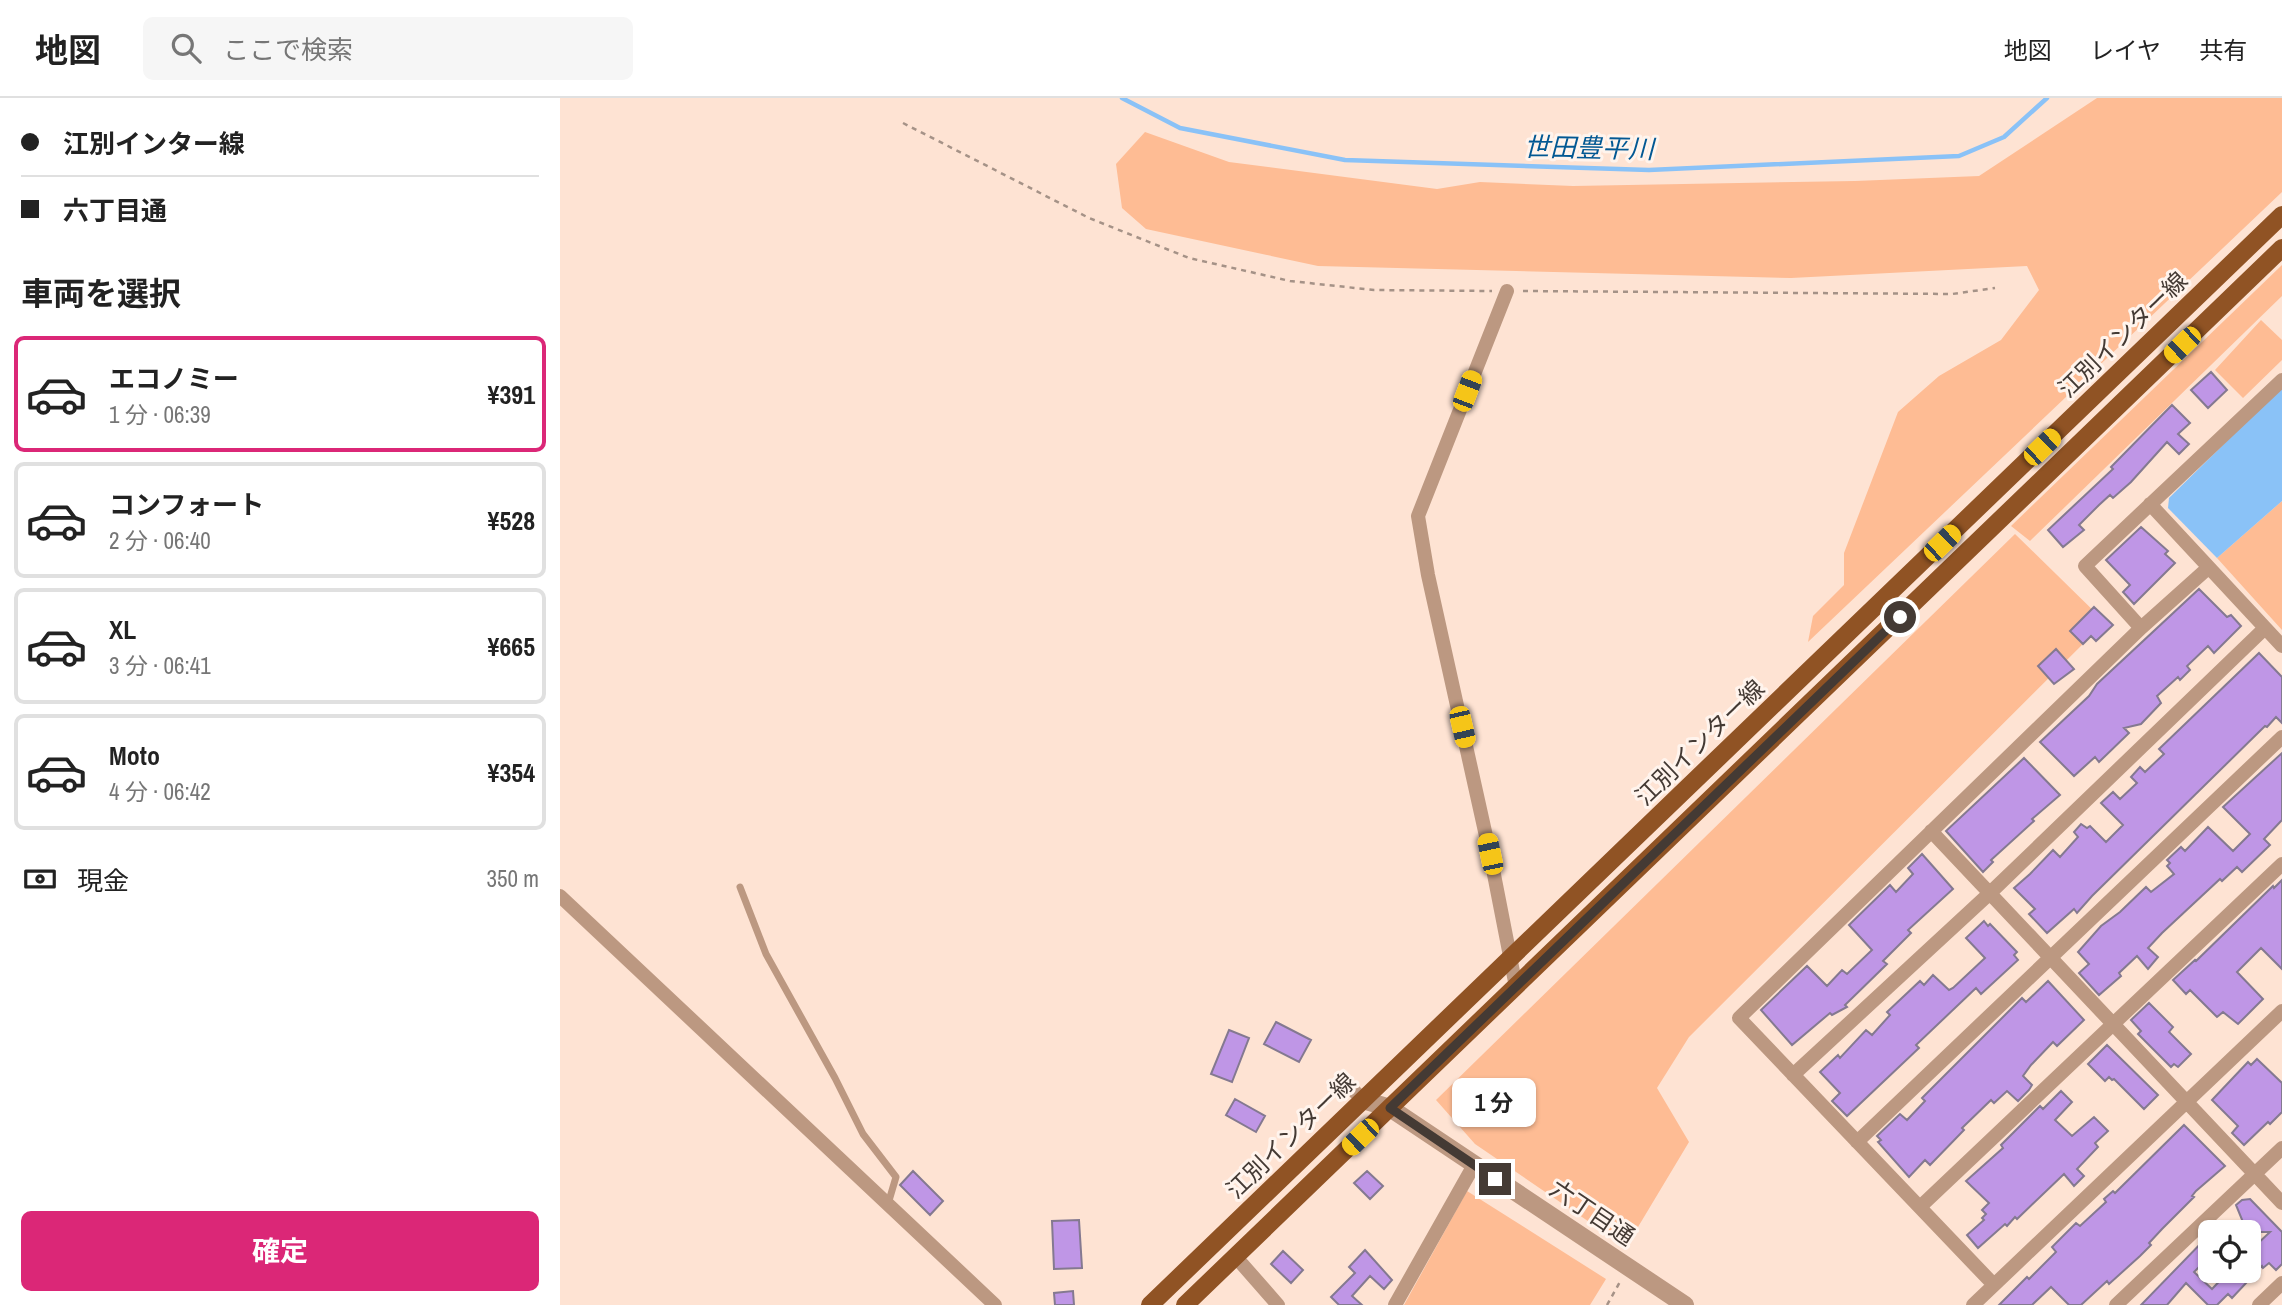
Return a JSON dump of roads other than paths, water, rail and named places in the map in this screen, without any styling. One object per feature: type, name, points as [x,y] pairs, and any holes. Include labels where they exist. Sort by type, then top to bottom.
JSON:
[{"type":"main road","name":"江別インター線","points":[[1150,1305],[2282,215]]},
{"type":"main road","name":"江別インター線","points":[[1185,1305],[2282,248]]},
{"type":"street","points":[[1507,291],[1418,516],[1428,575],[1516,987]]},
{"type":"street","points":[[2141,628],[2085,566],[2282,380]]},
{"type":"street","points":[[2150,504],[2282,646]]},
{"type":"street","points":[[1994,1285],[1739,1018],[2141,628],[2208,568]]},
{"type":"street","points":[[1793,1075],[1990,893],[2265,628]]},
{"type":"street","points":[[1857,1142],[2282,737]]},
{"type":"street","points":[[1931,831],[2282,1203]]},
{"type":"street","points":[[1920,1208],[2282,864]]},
{"type":"street","points":[[560,896],[995,1305]]},
{"type":"street","points":[[1973,1305],[2282,1012]]},
{"type":"street","points":[[1346,1083],[1363,1100]]},
{"type":"street","name":"六丁目通","points":[[1363,1100],[1390,1108],[1685,1305]]},
{"type":"street","points":[[2116,1305],[2282,1148]]},
{"type":"street","points":[[1395,1305],[1474,1165]]},
{"type":"street","points":[[1235,1256],[1278,1305]]},
{"type":"street","points":[[2259,1305],[2282,1283]]},
{"type":"lane","points":[[740,887],[766,954],[817,1043],[863,1133],[896,1177],[888,1204]]},
{"type":"water","points":[[2282,387],[2282,501],[2217,558],[2168,508],[2169,498]]},
{"type":"waterway","name":"世田豊平川","points":[[1122,98],[1180,128],[1345,160],[1649,170],[1959,156],[2004,137],[2047,98]]}]
